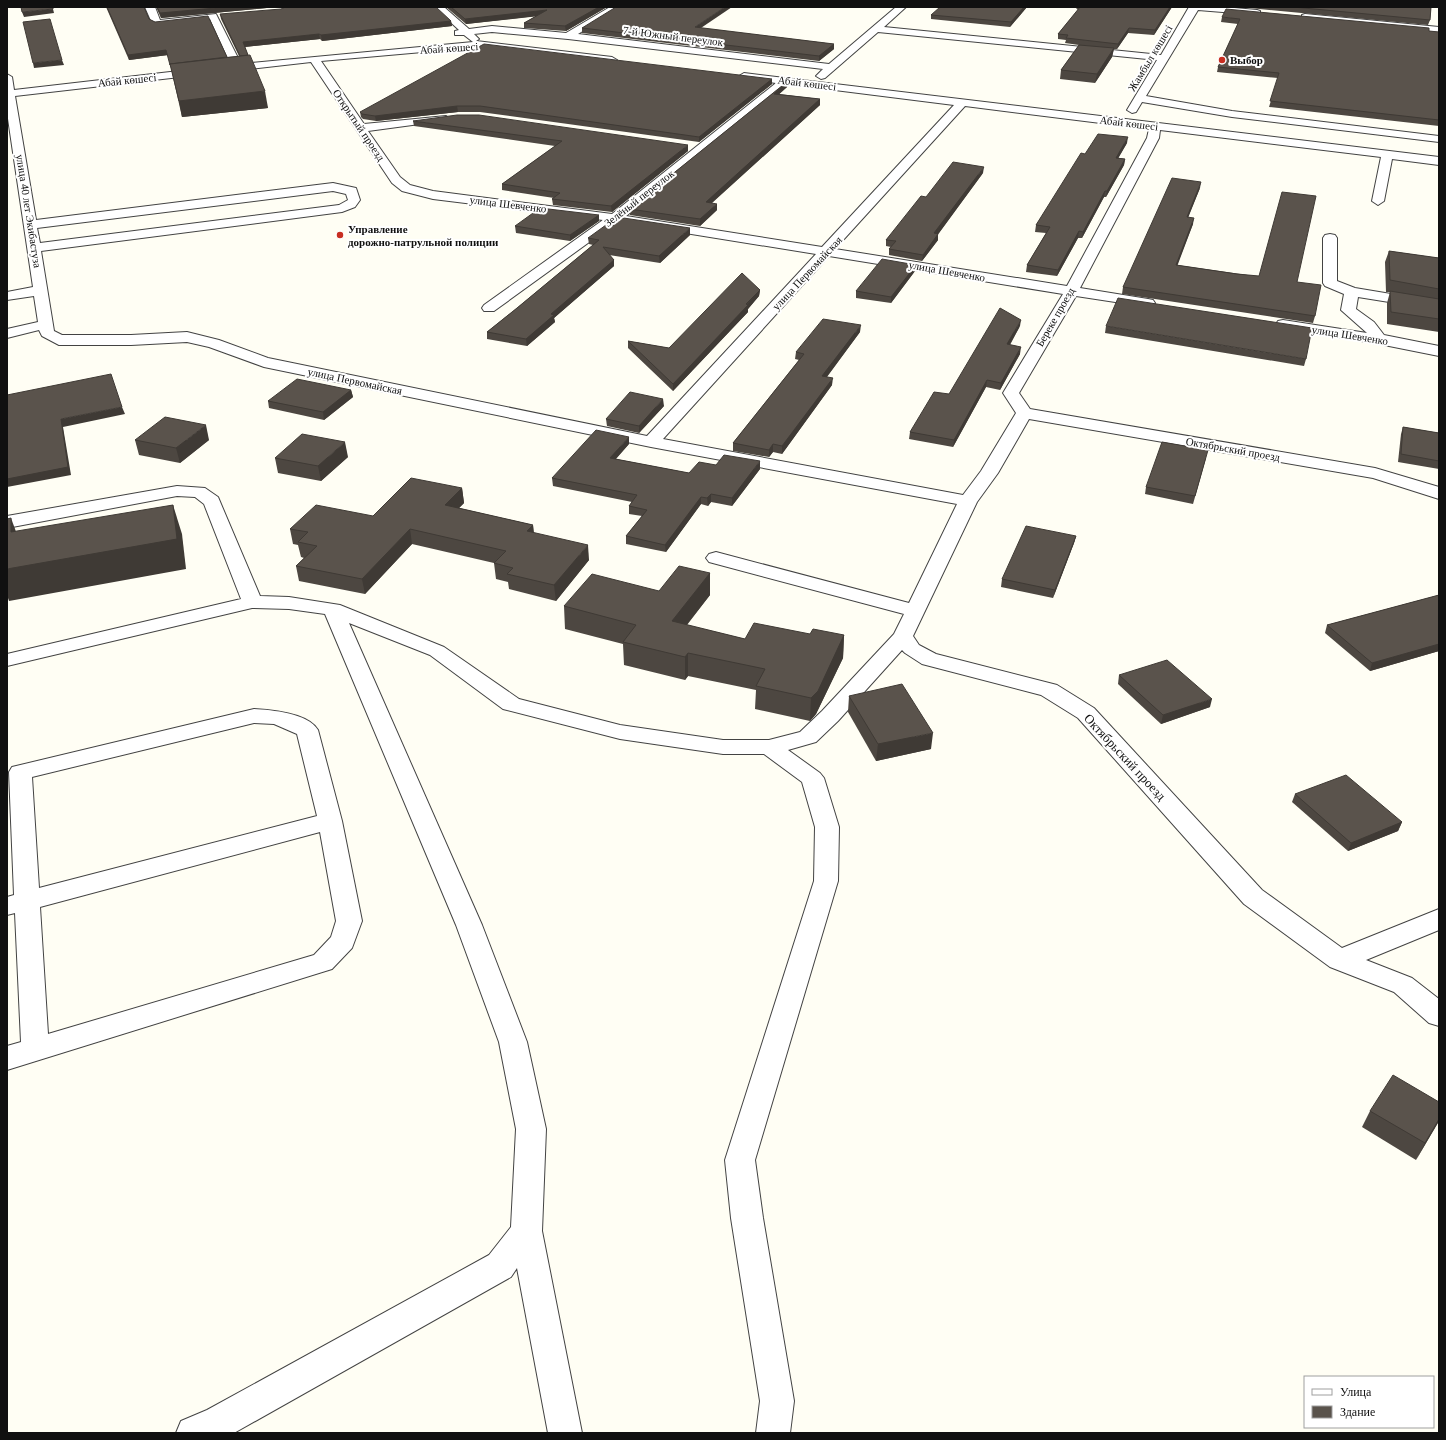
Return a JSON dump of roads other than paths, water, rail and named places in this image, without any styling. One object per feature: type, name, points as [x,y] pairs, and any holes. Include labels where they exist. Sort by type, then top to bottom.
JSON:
[{"type":"street","points":[[150,7],[157,23],[217,16],[230,54],[238,68]]},
{"type":"street","points":[[439,7],[479,44]]},
{"type":"street","name":"7-й Южный переулок","points":[[568,36],[616,7]]},
{"type":"street","points":[[813,84],[901,7]]},
{"type":"street","points":[[1194,7],[1263,13]]},
{"type":"street","name":"Жамбыл көшесі","points":[[1125,122],[1194,7]]},
{"type":"street","points":[[1294,16],[1364,18],[1439,30]]},
{"type":"street","points":[[876,29],[1164,58]]},
{"type":"street","points":[[450,33],[492,30],[568,36]]},
{"type":"street","name":"7-й Южный переулок","points":[[568,36],[831,67]]},
{"type":"street","name":"Абай көшесі","points":[[9,85],[238,68],[314,59],[479,44],[620,60]]},
{"type":"street","name":"Открытый проезд","points":[[314,59],[396,180],[406,188]]},
{"type":"street","name":"Абай көшесі","points":[[730,74],[1439,161]]},
{"type":"street","name":"Зелёный переулок","points":[[488,308],[615,218],[785,81]]},
{"type":"street","name":"улица 40 лет Экибастуза","points":[[9,85],[46,324],[48,333],[59,340]]},
{"type":"street","points":[[1140,98],[1232,114],[1439,139]]},
{"type":"street","name":"улица Первомайская","points":[[651,442],[962,102]]},
{"type":"street","points":[[362,128],[450,117]]},
{"type":"street","name":"Береке проезд","points":[[1024,413],[1011,393],[1071,292],[1153,138],[1155,126]]},
{"type":"street","points":[[687,146],[702,148]]},
{"type":"street","points":[[1378,202],[1387,155]]},
{"type":"street","points":[[31,225],[333,187],[352,191],[354,200],[351,204],[342,208],[35,248]]},
{"type":"street","name":"улица Шевченко","points":[[406,188],[433,195],[615,218],[1158,305]]},
{"type":"street","points":[[1330,238],[1330,283],[1352,292],[1439,306]]},
{"type":"street","points":[[7,296],[41,290]]},
{"type":"street","points":[[1352,292],[1348,310],[1369,325],[1379,339]]},
{"type":"street","name":"улица Шевченко","points":[[1268,322],[1379,339],[1439,351]]},
{"type":"street","points":[[7,334],[46,324]]},
{"type":"street","name":"улица Первомайская","points":[[59,340],[131,340],[187,337],[214,343],[264,362],[651,442],[968,501]]},
{"type":"street","points":[[7,660],[252,602],[289,602],[333,609],[437,651],[511,704],[620,732],[723,747],[769,747],[808,737],[830,716],[903,636],[968,501],[989,472],[1024,413]]},
{"type":"street","name":"Октябрьский проезд","points":[[1024,413],[1375,473],[1435,487]]},
{"type":"street","points":[[7,522],[177,491],[199,492],[212,501],[252,602]]},
{"type":"street","points":[[716,558],[915,611]]},
{"type":"street","points":[[333,609],[469,925],[513,1042],[531,1129],[526,1231],[565,1433]]},
{"type":"street","name":"Октябрьский проезд","points":[[903,636],[912,649],[929,659],[1049,690],[1086,713],[1253,897],[1339,960],[1403,985],[1439,1014]]},
{"type":"street","points":[[7,1058],[35,1050],[323,962],[343,941],[349,921],[330,821],[307,730],[278,717],[254,716],[13,774],[17,903],[35,1050]]},
{"type":"street","points":[[769,747],[812,778],[827,827],[826,881],[740,1160],[747,1218],[777,1401],[773,1433]]},
{"type":"street","points":[[17,903],[330,821]]},
{"type":"street","points":[[1339,960],[1439,919]]},
{"type":"street","points":[[212,1429],[500,1266],[526,1231]]},
{"type":"place","name":"Выбор","points":[[1222,60]]},
{"type":"place","name":"Управление дорожно-патрульной полиции","points":[[340,235]]}]
